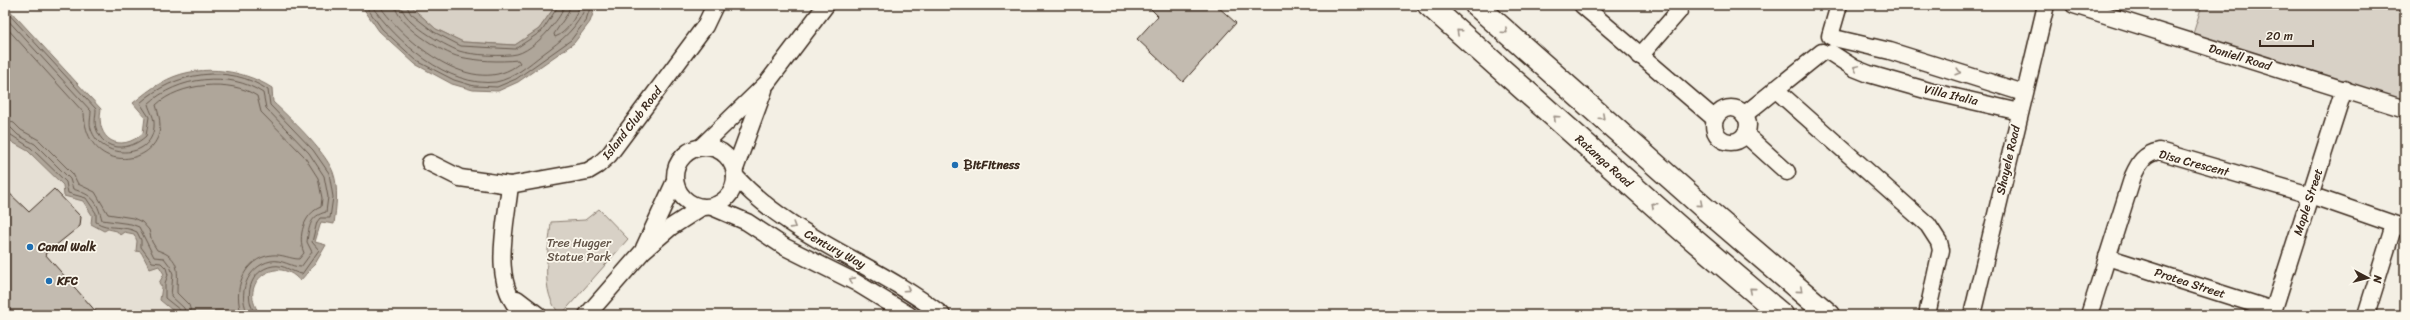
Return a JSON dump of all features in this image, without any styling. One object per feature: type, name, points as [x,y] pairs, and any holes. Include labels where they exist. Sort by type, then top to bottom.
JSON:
[{"type":"main road","name":"Ratanga Road","points":[[1429,5],[1681,229],[1782,315]]},
{"type":"main road","points":[[1476,5],[1702,206],[1829,315]]},
{"type":"street","name":"Island Club Road","points":[[430,163],[460,178],[510,185],[575,174],[598,165],[609,155],[706,26],[715,5]]},
{"type":"street","points":[[701,147],[767,83],[826,5]]},
{"type":"street","points":[[1582,5],[1715,119]]},
{"type":"street","points":[[1744,115],[1775,89],[1837,46],[1832,37],[1839,5]]},
{"type":"street","name":"Shayele Road","points":[[1972,315],[2046,5]]},
{"type":"street","name":"Daniell Road","points":[[2074,5],[2405,109]]},
{"type":"street","points":[[1640,56],[1679,11]]},
{"type":"street","name":"Villa Italia","points":[[1832,37],[1890,51],[2024,93]]},
{"type":"street","name":"Villa Italia","points":[[1827,53],[1854,68],[1883,78],[2020,112]]},
{"type":"street","points":[[1912,86],[1920,61]]},
{"type":"street","points":[[588,315],[643,251],[671,227],[707,207],[722,202],[730,194],[735,173],[767,83]]},
{"type":"street","points":[[1775,89],[1928,225],[1934,233],[1941,250],[1928,310]]},
{"type":"street","name":"Maple Street","points":[[2273,312],[2344,89]]},
{"type":"street","points":[[1727,108],[1733,108],[1744,115],[1747,121],[1745,134],[1735,141],[1722,139],[1714,129],[1715,119],[1721,111],[1727,108]]},
{"type":"street","points":[[1745,134],[1787,172]]},
{"type":"street","points":[[643,251],[675,181],[676,169],[682,157],[688,151],[701,147],[711,147],[720,150],[729,159],[735,173]]},
{"type":"street","name":"Disa Crescent","points":[[2089,315],[2133,176],[2139,162],[2151,152],[2159,151],[2310,196],[2400,226]]},
{"type":"street","name":"Century Way","points":[[735,173],[762,203],[789,224],[896,282],[942,315]]},
{"type":"street","points":[[675,181],[683,198],[693,205],[707,207]]},
{"type":"street","points":[[510,185],[503,264],[505,284],[514,306],[524,315]]},
{"type":"street","name":"Century Way","points":[[707,207],[747,222],[784,246],[855,282],[909,315]]},
{"type":"street","points":[[2366,315],[2400,226]]},
{"type":"street","name":"Protea Street","points":[[2107,257],[2273,312]]},
{"type":"street","points":[[509,296],[519,300],[538,315]]},
{"type":"shaded area","points":[[5,134],[12,142],[28,151],[63,185],[64,196],[83,201],[92,215],[91,224],[104,231],[112,230],[134,234],[137,241],[136,251],[140,252],[150,268],[159,266],[164,274],[160,300],[178,315],[5,315]]},
{"type":"green space","points":[[409,5],[556,5],[539,29],[515,45],[463,42],[436,29]]},
{"type":"green space","points":[[2202,5],[2405,5],[2405,101],[2193,34]]},
{"type":"green space","name":"Tree Hugger Statue Park","points":[[599,209],[628,239],[561,315],[554,306],[549,295],[547,284],[547,258],[551,222],[585,220]]},
{"type":"water","points":[[5,5],[101,109],[100,120],[102,129],[106,136],[118,143],[134,139],[143,133],[145,117],[133,103],[154,87],[174,77],[188,73],[217,70],[246,76],[260,81],[272,88],[273,102],[323,154],[335,178],[336,211],[334,224],[321,222],[315,242],[326,245],[315,264],[300,281],[290,273],[280,270],[270,271],[262,276],[256,283],[253,293],[254,304],[261,315],[178,315],[160,300],[162,287],[159,283],[164,274],[159,266],[150,269],[141,252],[136,251],[137,241],[134,234],[124,232],[120,235],[117,231],[108,229],[104,231],[91,224],[92,215],[83,201],[64,196],[63,185],[28,151],[12,142],[5,134]]},
{"type":"water","points":[[361,5],[409,5],[436,29],[463,42],[515,45],[539,29],[556,5],[596,5],[590,22],[574,43],[518,82],[498,91],[473,90],[452,84],[415,64],[379,31]]},
{"type":"building","points":[[1147,5],[1216,5],[1236,23],[1183,82],[1137,39],[1158,16]]},
{"type":"building","name":"Canal Walk","points":[[5,189],[29,212],[54,189],[81,217],[80,226],[45,254],[99,315],[5,315]]},
{"type":"place","name":"₿itFitness","points":[[955,165]]},
{"type":"place","name":"Canal Walk","points":[[30,247]]},
{"type":"place","name":"KFC","points":[[49,281]]}]
